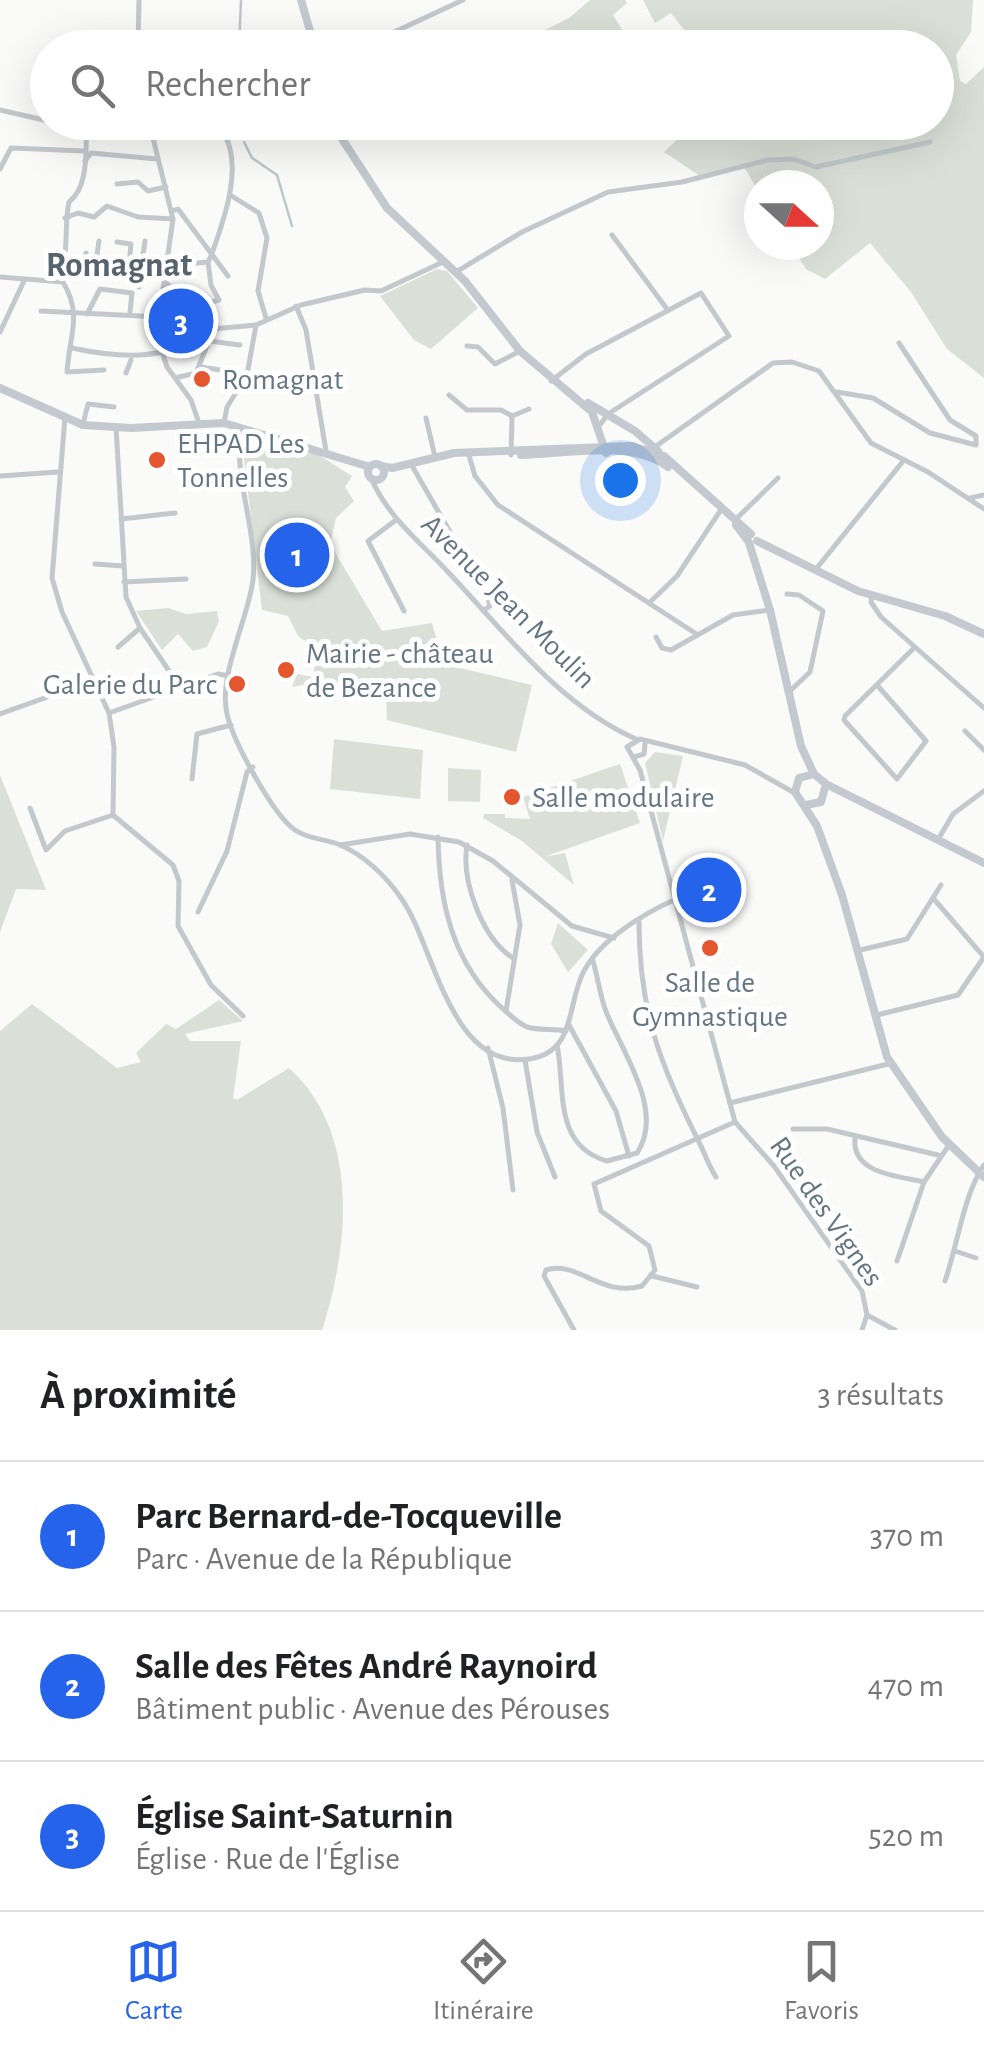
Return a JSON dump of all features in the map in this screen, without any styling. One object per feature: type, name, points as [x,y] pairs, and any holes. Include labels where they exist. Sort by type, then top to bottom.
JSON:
[{"type":"main road","points":[[301,0],[310,30]]},
{"type":"main road","points":[[343,140],[387,208],[456,272],[520,351],[592,412],[603,450]]},
{"type":"main road","points":[[0,385],[83,425],[224,423],[328,452],[370,467],[378,474],[468,454]]},
{"type":"main road","points":[[574,398],[635,430],[652,452],[753,540],[784,552]]},
{"type":"main road","points":[[585,447],[597,428]]},
{"type":"main road","points":[[631,449],[635,430]]},
{"type":"main road","points":[[412,465],[435,457],[468,454],[585,447],[603,450]]},
{"type":"main road","points":[[510,452],[652,452],[664,456],[721,510]]},
{"type":"main road","points":[[753,540],[872,596],[983,631]]},
{"type":"main road","points":[[753,540],[758,571]]},
{"type":"main road","points":[[753,540],[803,752],[814,774],[826,784],[984,864]]},
{"type":"main road","points":[[757,558],[771,546]]},
{"type":"main road","points":[[803,752],[798,783],[860,950],[892,1060],[949,1145],[982,1172]]},
{"type":"main road","points":[[798,783],[814,774]]},
{"type":"main road","points":[[817,826],[826,784]]},
{"type":"main road","points":[[806,805],[851,794]]},
{"type":"street","points":[[138,30],[139,0]]},
{"type":"street","points":[[399,30],[463,0]]},
{"type":"street","points":[[0,110],[30,116]]},
{"type":"street","points":[[57,279],[68,248],[69,202],[80,194],[85,140]]},
{"type":"street","points":[[152,140],[172,215],[159,317],[162,352],[191,400],[199,423]]},
{"type":"street","points":[[209,338],[208,303],[219,300],[210,285],[210,259],[230,196],[231,154],[226,140]]},
{"type":"street","points":[[456,272],[574,205],[626,188],[682,182],[768,160],[793,159],[816,168],[930,142]]},
{"type":"street","points":[[0,169],[11,148],[85,151]]},
{"type":"street","points":[[84,161],[91,153],[157,159]]},
{"type":"street","points":[[117,184],[138,182],[148,191],[166,187]]},
{"type":"street","points":[[230,196],[259,213],[267,238],[258,291],[266,318]]},
{"type":"street","points":[[66,218],[78,214],[94,218],[107,206],[138,217],[172,215],[178,210],[210,259],[228,276]]},
{"type":"street","points":[[612,235],[668,309]]},
{"type":"street","points":[[139,287],[145,269],[145,240]]},
{"type":"street","points":[[98,263],[99,241]]},
{"type":"street","points":[[116,242],[131,244],[129,267]]},
{"type":"street","points":[[86,253],[86,260],[145,269],[166,269],[210,259]]},
{"type":"street","points":[[175,378],[196,373],[214,329],[256,325],[296,306],[365,290],[380,291],[445,262]]},
{"type":"street","points":[[0,277],[57,279],[67,289],[75,314],[68,372],[104,370]]},
{"type":"street","points":[[0,332],[24,280]]},
{"type":"street","points":[[166,282],[189,302],[191,336]]},
{"type":"street","points":[[87,314],[100,289],[132,293],[130,312]]},
{"type":"street","points":[[551,381],[586,354],[701,293],[729,336],[608,414],[597,428]]},
{"type":"street","points":[[296,306],[306,330],[328,452]]},
{"type":"street","points":[[41,311],[130,312],[159,317]]},
{"type":"street","points":[[224,423],[232,398],[247,375],[256,325]]},
{"type":"street","points":[[161,340],[191,336],[240,345]]},
{"type":"street","points":[[837,392],[873,398],[930,433],[976,445],[976,436],[950,420],[899,343]]},
{"type":"street","points":[[467,346],[478,347],[495,364],[520,351]]},
{"type":"street","points":[[72,348],[116,352],[131,360],[162,352]]},
{"type":"street","points":[[126,372],[131,360]]},
{"type":"street","points":[[652,452],[773,363],[792,362],[819,372],[870,443],[984,508]]},
{"type":"street","points":[[201,366],[220,370]]},
{"type":"street","points":[[229,390],[232,398]]},
{"type":"street","points":[[449,395],[467,410],[500,410],[512,416],[529,409]]},
{"type":"street","points":[[83,425],[91,402],[114,407]]},
{"type":"street","points":[[510,452],[512,416]]},
{"type":"street","points":[[65,418],[52,578],[62,612],[109,713],[114,748],[113,816]]},
{"type":"street","points":[[426,418],[435,457]]},
{"type":"street","points":[[119,427],[124,582],[140,628],[180,688]]},
{"type":"street","points":[[241,430],[253,576],[226,703],[231,725],[278,814],[294,830],[340,845],[374,868],[400,897],[422,937],[449,1008],[488,1048],[524,1060],[557,1046],[568,1028],[582,974],[592,959],[614,938],[674,900]]},
{"type":"street","points":[[468,454],[475,476],[498,505],[698,635]]},
{"type":"street","points":[[816,569],[904,460]]},
{"type":"street","points":[[412,465],[488,598],[490,606],[484,610]]},
{"type":"street","points":[[0,476],[58,472]]},
{"type":"street","name":"Avenue Jean Moulin","points":[[378,474],[377,492],[396,520],[556,682],[618,732],[640,770]]},
{"type":"street","points":[[734,521],[778,478]]},
{"type":"street","points":[[970,498],[984,495]]},
{"type":"street","points":[[649,603],[677,576],[721,510]]},
{"type":"street","points":[[121,519],[175,513]]},
{"type":"street","points":[[396,520],[368,542],[404,612]]},
{"type":"street","points":[[94,564],[122,566]]},
{"type":"street","points":[[124,582],[186,579]]},
{"type":"street","points":[[787,594],[798,595],[823,611],[810,672],[789,692]]},
{"type":"street","points":[[872,596],[870,602],[881,617],[984,708]]},
{"type":"street","points":[[656,637],[662,648],[670,650],[734,615],[770,610]]},
{"type":"street","points":[[118,647],[140,628]]},
{"type":"street","points":[[876,685],[926,741],[897,778],[844,720],[876,685],[914,648]]},
{"type":"street","points":[[109,713],[218,674],[230,676]]},
{"type":"street","points":[[0,714],[94,680]]},
{"type":"street","points":[[192,779],[197,734],[231,725]]},
{"type":"street","points":[[965,731],[984,750]]},
{"type":"street","name":"Avenue Jean Moulin","points":[[618,732],[636,739],[644,750]]},
{"type":"street","points":[[628,744],[636,739]]},
{"type":"street","points":[[633,757],[663,746],[745,765],[775,780],[798,783]]},
{"type":"street","points":[[574,1330],[544,1276],[549,1268],[564,1268],[606,1288],[635,1288],[652,1276],[656,1262],[650,1246],[601,1211],[594,1184],[735,1122],[640,770],[644,750]]},
{"type":"street","points":[[198,912],[228,851],[247,772],[253,768]]},
{"type":"street","points":[[939,838],[954,814],[984,791]]},
{"type":"street","points":[[30,808],[46,850],[65,831],[113,816]]},
{"type":"street","points":[[113,816],[172,865],[179,881],[178,926],[211,985],[244,1016]]},
{"type":"street","points":[[340,845],[410,834],[467,845],[572,926],[614,938]]},
{"type":"street","points":[[438,837],[438,881],[448,928],[470,971],[506,1011],[528,1027],[568,1028]]},
{"type":"street","points":[[467,845],[468,872],[478,910],[494,939],[514,959]]},
{"type":"street","points":[[506,1011],[520,926],[511,877]]},
{"type":"street","points":[[860,950],[908,939],[941,885]]},
{"type":"street","points":[[877,1019],[958,994],[982,963],[984,958],[933,898]]},
{"type":"street","points":[[639,922],[642,990],[650,1034],[677,1104],[716,1177]]},
{"type":"street","points":[[592,959],[606,1012],[628,1058],[645,1113],[647,1130],[637,1153],[640,1161]]},
{"type":"street","points":[[568,1028],[616,1111],[629,1156]]},
{"type":"street","points":[[557,1046],[564,1114],[572,1135],[598,1158],[614,1161],[637,1153]]},
{"type":"street","points":[[488,1048],[503,1108],[513,1190]]},
{"type":"street","points":[[524,1060],[537,1132],[555,1176]]},
{"type":"street","points":[[730,1103],[892,1060]]},
{"type":"street","name":"Rue des Vignes","points":[[735,1122],[774,1166],[862,1291],[867,1315],[862,1330]]},
{"type":"street","points":[[793,1129],[827,1129],[938,1155]]},
{"type":"street","points":[[854,1138],[856,1156],[865,1165],[924,1182]]},
{"type":"street","points":[[898,1262],[924,1182],[938,1155],[949,1145]]},
{"type":"street","points":[[945,1281],[982,1172]]},
{"type":"street","points":[[955,1252],[976,1258]]},
{"type":"street","points":[[652,1276],[696,1287]]},
{"type":"street","points":[[867,1315],[895,1330]]},
{"type":"shaded area","points":[[590,0],[627,3],[613,15],[622,30],[545,30],[569,18]]},
{"type":"shaded area","points":[[643,0],[973,0],[971,32],[956,55],[960,81],[966,84],[984,67],[984,378],[947,349],[911,292],[870,243],[825,279],[806,269],[800,260],[834,260],[834,170],[744,167],[703,178],[664,152],[677,140],[954,140],[954,30],[684,30],[671,13],[655,23]]},
{"type":"shaded area","points":[[437,269],[447,271],[478,308],[431,349],[414,340],[380,296]]},
{"type":"shaded area","points":[[256,438],[314,452],[352,476],[345,487],[354,501],[336,518],[330,544],[382,631],[432,623],[437,640],[421,659],[532,685],[516,752],[387,720],[386,695],[344,692],[328,680],[292,687],[297,674],[313,677],[317,649],[298,636],[288,616],[262,610],[243,450]]},
{"type":"shaded area","points":[[168,608],[186,614],[217,611],[219,621],[207,647],[193,651],[178,634],[162,650],[136,611]]},
{"type":"shaded area","points":[[334,739],[423,750],[420,799],[330,789]]},
{"type":"shaded area","points":[[655,752],[683,756],[663,841],[645,763]]},
{"type":"shaded area","points":[[620,764],[640,823],[544,857],[565,853],[574,885],[522,841],[483,818],[484,814],[505,814],[505,818],[530,819],[523,797]]},
{"type":"shaded area","points":[[448,768],[481,770],[480,802],[448,801]]},
{"type":"shaded area","points":[[0,775],[46,890],[16,889],[0,932]]},
{"type":"shaded area","points":[[558,923],[588,950],[568,972],[551,944]]},
{"type":"shaded area","points":[[219,1000],[243,1021],[185,1034],[190,1041],[241,1041],[233,1098],[237,1100],[289,1068],[312,1095],[328,1125],[343,1192],[342,1228],[322,1330],[0,1330],[0,1031],[32,1004],[117,1068],[141,1062],[136,1053],[166,1024],[176,1029]]},
{"type":"waterway","points":[[240,30],[241,0]]},
{"type":"waterway","points":[[244,142],[252,158],[277,175],[292,226]]},
{"type":"place","name":"Église Saint-Saturnin","points":[[181,321]]},
{"type":"place","name":"Romagnat","points":[[202,379]]},
{"type":"place","name":"EHPAD Les Tonnelles","points":[[157,460]]},
{"type":"place","name":"Parc Bernard-de-Tocqueville","points":[[297,555]]},
{"type":"place","name":"Mairie - château de Bezance","points":[[286,670]]},
{"type":"place","name":"Galerie du Parc","points":[[237,684]]},
{"type":"place","name":"Salle modulaire","points":[[512,797]]},
{"type":"place","name":"Salle des Fêtes André Raynoird","points":[[709,890]]},
{"type":"place","name":"Salle de Gymnastique","points":[[710,948]]},
{"type":"district","name":"Romagnat","points":[[119,264]]}]
